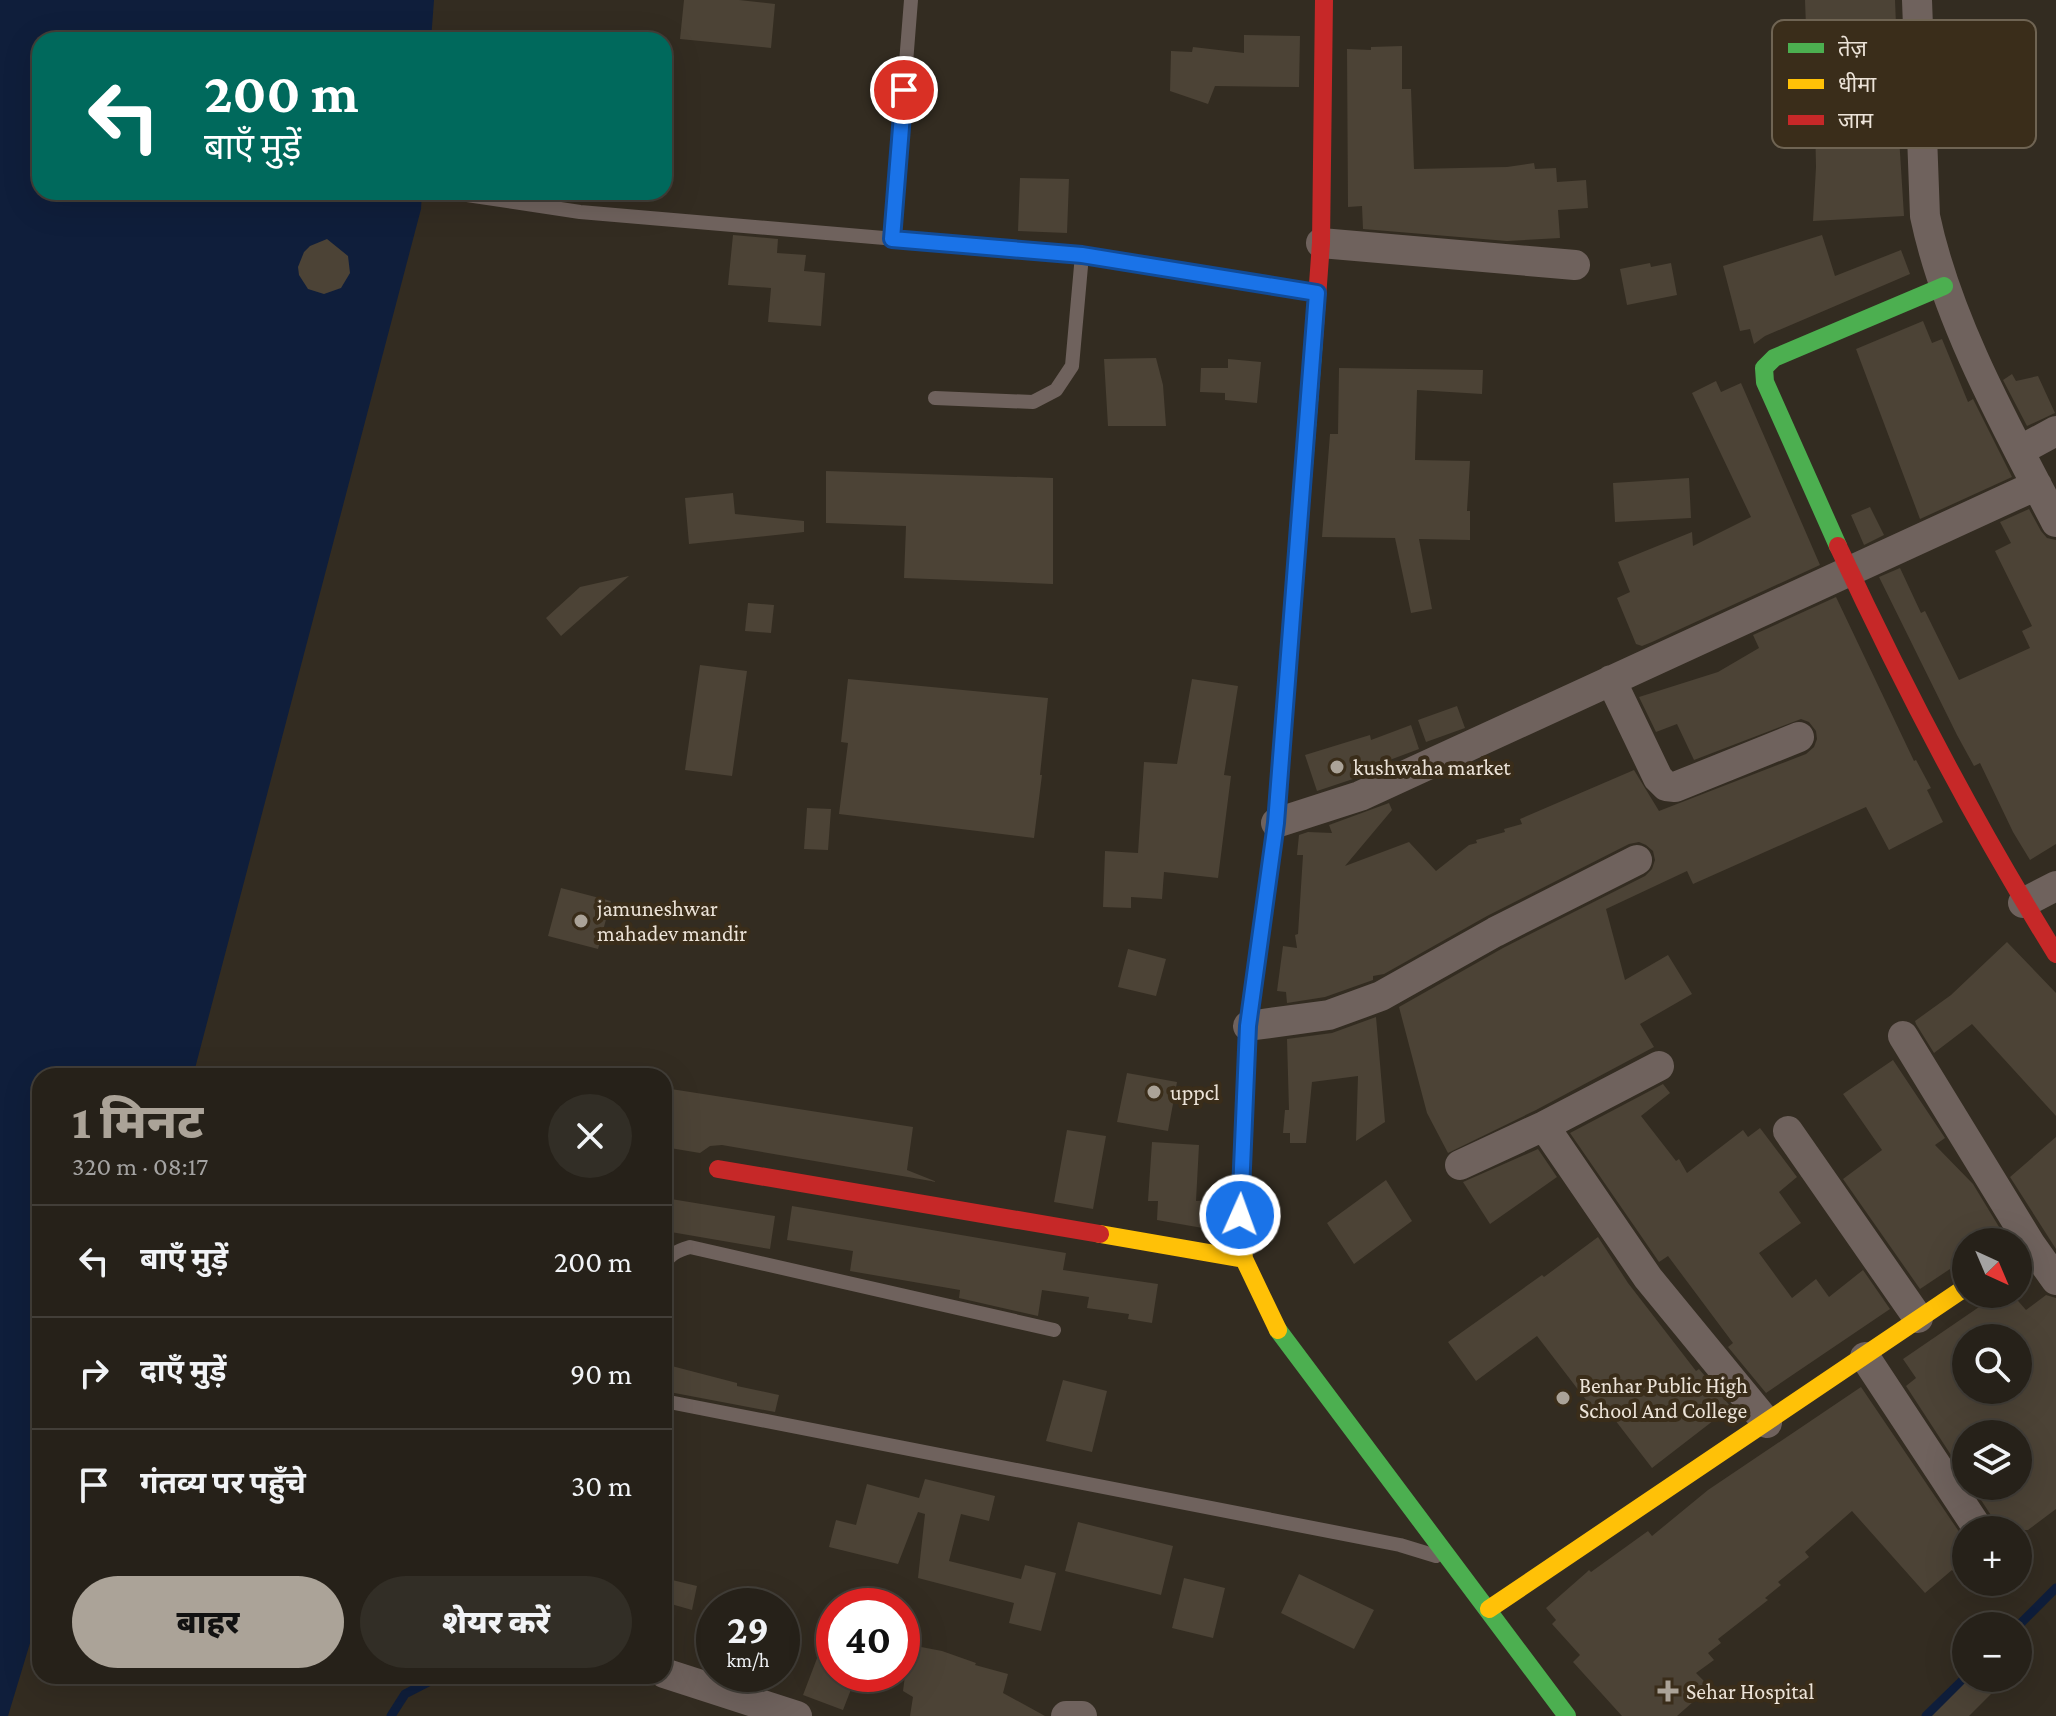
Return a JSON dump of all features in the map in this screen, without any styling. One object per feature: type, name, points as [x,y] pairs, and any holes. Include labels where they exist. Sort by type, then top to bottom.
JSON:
[{"type":"street","points":[[1324,0],[1321,243],[1276,823],[1248,1026],[1240,1215],[1244,1259],[1283,1339],[1567,1716]]},
{"type":"street","points":[[1917,0],[1918,20]]},
{"type":"street","points":[[1922,148],[1925,216],[1944,286],[2019,451],[2056,522]]},
{"type":"street","points":[[1321,243],[1575,265]]},
{"type":"street","points":[[1944,286],[1774,358],[1764,368],[1765,382],[1849,574],[1924,724],[2023,903],[2056,954]]},
{"type":"street","points":[[2019,451],[2056,431]]},
{"type":"street","points":[[1276,823],[1360,796],[2037,485]]},
{"type":"street","points":[[1611,680],[1658,778],[1666,786],[1675,787],[1799,737]]},
{"type":"street","points":[[1248,1026],[1329,1015],[1381,996],[1495,932],[1637,860]]},
{"type":"street","points":[[2023,903],[2056,886]]},
{"type":"street","points":[[1903,1036],[2012,1228]]},
{"type":"street","points":[[1460,1165],[1544,1126],[1659,1066]]},
{"type":"street","points":[[1544,1126],[1648,1278],[1767,1423]]},
{"type":"street","points":[[1788,1131],[1918,1318]]},
{"type":"street","points":[[718,1169],[1244,1259]]},
{"type":"street","points":[[2032,1257],[2056,1280]]},
{"type":"street","points":[[1489,1609],[1952,1296]]},
{"type":"street","points":[[1865,1357],[1970,1516]]},
{"type":"street","points":[[672,1676],[797,1716]]},
{"type":"street","points":[[1066,1716],[1082,1716]]},
{"type":"lane","points":[[892,239],[911,0]]},
{"type":"lane","points":[[500,200],[580,212],[1082,255],[1317,293]]},
{"type":"lane","points":[[935,398],[1033,402],[1056,390],[1072,366],[1082,255]]},
{"type":"lane","points":[[672,1256],[690,1247],[1054,1330]]},
{"type":"lane","points":[[672,1403],[1385,1542],[1452,1560]]},
{"type":"water","points":[[0,0],[434,0],[432,32],[32,32],[32,200],[422,200],[195,1068],[32,1068],[32,1636],[8,1716],[0,1716]]},
{"type":"building","points":[[684,0],[739,0],[775,4],[771,48],[680,39]]},
{"type":"building","points":[[1805,0],[1895,0],[1896,20],[1806,20]]},
{"type":"building","points":[[1244,35],[1300,36],[1299,87],[1215,86],[1208,104],[1170,91],[1171,51],[1192,52],[1193,47],[1244,53]]},
{"type":"building","points":[[1402,46],[1402,89],[1411,89],[1414,169],[1507,167],[1534,163],[1535,169],[1556,168],[1557,182],[1586,180],[1588,208],[1558,210],[1560,238],[1507,241],[1363,229],[1362,206],[1348,207],[1347,49]]},
{"type":"building","points":[[1816,148],[1900,148],[1904,216],[1813,221]]},
{"type":"building","points":[[1020,178],[1069,179],[1067,233],[1018,231]]},
{"type":"building","points":[[733,235],[778,239],[777,253],[806,255],[804,271],[825,273],[821,326],[768,322],[771,288],[728,285]]},
{"type":"building","points":[[1822,235],[1835,276],[1901,250],[1910,274],[1765,336],[1754,344],[1750,329],[1740,331],[1723,266]]},
{"type":"building","points":[[327,239],[348,256],[350,273],[341,288],[324,294],[308,289],[299,275],[298,267],[310,246]]},
{"type":"building","points":[[1650,263],[1651,267],[1671,263],[1677,295],[1627,305],[1620,269]]},
{"type":"building","points":[[1923,321],[1932,343],[1942,339],[1968,402],[1973,399],[2012,477],[1920,519],[1856,349]]},
{"type":"building","points":[[1156,358],[1163,385],[1166,426],[1108,426],[1104,359]]},
{"type":"building","points":[[1228,359],[1261,362],[1257,403],[1225,400],[1225,393],[1200,392],[1201,368],[1228,368]]},
{"type":"building","points":[[1339,368],[1483,370],[1482,394],[1417,390],[1415,460],[1470,461],[1467,511],[1470,511],[1470,540],[1419,539],[1432,609],[1411,613],[1395,538],[1322,537],[1330,434],[1338,434]]},
{"type":"building","points":[[2012,374],[2016,381],[2038,376],[2055,413],[2027,426],[2003,380]]},
{"type":"building","points":[[1716,381],[1721,392],[1741,383],[1820,565],[1642,646],[1636,644],[1617,598],[1630,592],[1618,562],[1692,532],[1693,546],[1751,517],[1692,393]]},
{"type":"building","points":[[826,471],[1053,478],[1053,584],[904,578],[906,526],[826,523]]},
{"type":"building","points":[[1689,478],[1691,518],[1615,522],[1613,483]]},
{"type":"building","points":[[733,493],[735,514],[804,521],[804,532],[689,544],[685,498]]},
{"type":"building","points":[[1870,507],[1884,535],[1864,545],[1851,515]]},
{"type":"building","points":[[2029,509],[2047,538],[2056,540],[2056,844],[2030,860],[1980,763],[1974,766],[1957,735],[1879,577],[1900,568],[1959,680],[2030,648],[2022,631],[2032,626],[1995,551],[2011,543],[2000,522]]},
{"type":"building","points":[[629,576],[561,636],[546,618],[580,587]]},
{"type":"building","points":[[1836,597],[1914,761],[1931,788],[1927,790],[1943,822],[1889,850],[1866,807],[1693,884],[1687,871],[1606,909],[1625,980],[1668,955],[1692,994],[1640,1024],[1654,1047],[1448,1153],[1427,1113],[1399,1007],[1503,948],[1645,876],[1655,860],[1653,851],[1639,842],[1629,844],[1487,916],[1384,974],[1373,976],[1373,980],[1325,997],[1287,1003],[1286,992],[1277,991],[1283,946],[1297,948],[1295,935],[1298,934],[1303,855],[1297,855],[1299,835],[1308,832],[1332,833],[1329,825],[1389,803],[1392,810],[1345,866],[1409,842],[1436,871],[1469,845],[1477,843],[1476,840],[1505,832],[1504,829],[1522,824],[1520,819],[1634,770],[1659,811],[1806,754],[1814,747],[1816,731],[1809,722],[1801,719],[1694,760],[1677,724],[1656,732],[1639,697],[1718,672],[1759,648],[1753,635]]},
{"type":"building","points":[[748,603],[774,605],[771,633],[745,631]]},
{"type":"building","points":[[700,665],[747,671],[732,776],[685,770]]},
{"type":"building","points":[[848,679],[1048,698],[1034,838],[839,814],[848,743],[841,742]]},
{"type":"building","points":[[1192,679],[1238,686],[1224,775],[1231,776],[1218,878],[1164,872],[1162,899],[1131,897],[1131,908],[1103,907],[1105,851],[1138,853],[1144,762],[1177,764]]},
{"type":"building","points":[[1457,706],[1465,728],[1426,742],[1418,720]]},
{"type":"building","points":[[1411,725],[1419,749],[1371,767],[1373,770],[1353,779],[1317,791],[1305,755],[1370,735],[1371,740]]},
{"type":"building","points":[[807,808],[831,809],[828,850],[804,849]]},
{"type":"building","points":[[561,888],[611,901],[598,949],[548,936]]},
{"type":"building","points":[[2007,942],[2056,993],[2056,1116],[1972,1024],[1934,1053],[1915,1021],[1951,995]]},
{"type":"building","points":[[1128,949],[1166,959],[1156,996],[1118,987]]},
{"type":"building","points":[[1376,1017],[1385,1122],[1356,1141],[1358,1076],[1312,1082],[1306,1143],[1290,1143],[1290,1133],[1283,1133],[1285,1110],[1289,1110],[1287,1039],[1332,1033]]},
{"type":"building","points":[[1893,1060],[1945,1138],[1935,1145],[1973,1184],[2000,1228],[1952,1228],[1952,1268],[1920,1289],[1843,1179],[1882,1150],[1843,1094]]},
{"type":"building","points":[[1127,1073],[1177,1082],[1168,1131],[1117,1122]]},
{"type":"building","points":[[1663,1084],[1670,1093],[1641,1116],[1676,1161],[1679,1159],[1687,1173],[1743,1130],[1748,1137],[1760,1128],[1797,1177],[1779,1192],[1801,1223],[1759,1253],[1792,1298],[1816,1279],[1829,1297],[1863,1270],[1890,1309],[1766,1393],[1728,1347],[1733,1343],[1668,1256],[1659,1262],[1570,1133]]},
{"type":"building","points":[[672,1089],[913,1127],[907,1170],[937,1182],[722,1145],[710,1146],[700,1153],[672,1148]]},
{"type":"building","points":[[1067,1130],[1106,1136],[1093,1209],[1054,1202]]},
{"type":"building","points":[[2056,1137],[2056,1249],[2010,1177]]},
{"type":"building","points":[[1152,1142],[1199,1145],[1196,1201],[1212,1200],[1214,1230],[1157,1220],[1158,1201],[1148,1201]]},
{"type":"building","points":[[1538,1149],[1557,1177],[1490,1224],[1463,1182]]},
{"type":"building","points":[[1386,1180],[1412,1221],[1354,1264],[1327,1223]]},
{"type":"building","points":[[672,1199],[775,1216],[770,1249],[672,1232]]},
{"type":"building","points":[[792,1206],[1066,1253],[1063,1270],[1158,1284],[1152,1323],[1128,1319],[1129,1314],[1087,1308],[1089,1297],[1042,1290],[1038,1316],[959,1298],[960,1290],[850,1271],[853,1251],[787,1240]]},
{"type":"building","points":[[1598,1237],[1628,1283],[1696,1371],[1699,1369],[1731,1407],[1652,1468],[1605,1407],[1596,1413],[1537,1336],[1476,1381],[1448,1342]]},
{"type":"building","points":[[2046,1295],[2056,1298],[2056,1509],[2032,1527],[2032,1516],[1991,1516],[1981,1500],[2032,1500],[2032,1420],[1952,1420],[1952,1457],[1906,1386],[1916,1378],[1903,1359],[1952,1325],[1952,1404],[2032,1404],[2032,1324],[1954,1324],[1978,1308],[2026,1310]]},
{"type":"building","points":[[672,1366],[779,1395],[775,1412],[672,1393]]},
{"type":"building","points":[[1063,1380],[1107,1391],[1092,1452],[1046,1441]]},
{"type":"building","points":[[1861,1387],[1952,1521],[1952,1570],[1925,1593],[1852,1511],[1805,1552],[1809,1557],[1778,1582],[1781,1585],[1765,1598],[1768,1600],[1718,1639],[1721,1643],[1708,1653],[1714,1660],[1696,1673],[1710,1687],[1677,1716],[1622,1716],[1573,1662],[1580,1655],[1552,1624],[1556,1620],[1546,1608],[1589,1570],[1591,1572],[1648,1531],[1652,1536],[1708,1490]]},
{"type":"building","points":[[925,1479],[995,1496],[989,1521],[961,1514],[949,1561],[1021,1579],[1025,1565],[1056,1573],[1041,1631],[1009,1623],[1014,1603],[918,1578],[925,1514],[918,1512],[898,1564],[829,1547],[836,1520],[856,1525],[867,1484],[919,1498]]},
{"type":"building","points":[[1078,1522],[1173,1546],[1161,1595],[1065,1571]]},
{"type":"building","points":[[1299,1574],[1374,1610],[1354,1649],[1281,1613]]},
{"type":"building","points":[[1184,1578],[1225,1588],[1213,1638],[1172,1628]]},
{"type":"building","points":[[672,1580],[697,1586],[692,1610],[672,1604]]},
{"type":"building","points":[[920,1647],[942,1651],[1008,1674],[1003,1693],[1045,1716],[910,1716],[913,1697],[905,1692],[920,1692]]},
{"type":"building","points":[[816,1661],[816,1692],[850,1692],[843,1710],[803,1695]]},
{"type":"building","points":[[1956,1692],[1993,1692],[1969,1716],[1932,1716]]},
{"type":"waterway","points":[[2032,1612],[2056,1588]]},
{"type":"waterway","points":[[391,1716],[405,1694],[424,1684]]},
{"type":"waterway","points":[[1926,1716],[1952,1691]]},
{"type":"traffic: fast","points":[[1838,546],[1765,382],[1764,368],[1774,358],[1944,286]]},
{"type":"traffic: fast","points":[[1283,730],[1314,339]]},
{"type":"traffic: fast","points":[[1278,1330],[1567,1716]]},
{"type":"traffic: slow","points":[[1278,1330],[1244,1259],[1240,1215],[1248,1026],[1276,823],[1283,730]]},
{"type":"traffic: slow","points":[[1100,1234],[1244,1259]]},
{"type":"traffic: slow","points":[[1489,1609],[1952,1296]]},
{"type":"traffic: jam","points":[[1314,339],[1321,243],[1324,0]]},
{"type":"traffic: jam","points":[[1838,546],[1941,753],[1996,854],[2056,954]]},
{"type":"traffic: jam","points":[[718,1169],[1100,1234]]},
{"type":"place","name":"kushwaha market","points":[[1337,767]]},
{"type":"place","name":"jamuneshwar mahadev mandir","points":[[581,921]]},
{"type":"place","name":"uppcl","points":[[1154,1092]]},
{"type":"place","name":"Benhar Public High School And College","points":[[1563,1398]]},
{"type":"place","name":"Sehar Hospital","points":[[1668,1691]]},
{"type":"route","points":[[904,90],[892,239],[1082,255],[1317,293],[1276,823],[1248,1026],[1240,1215]]}]
